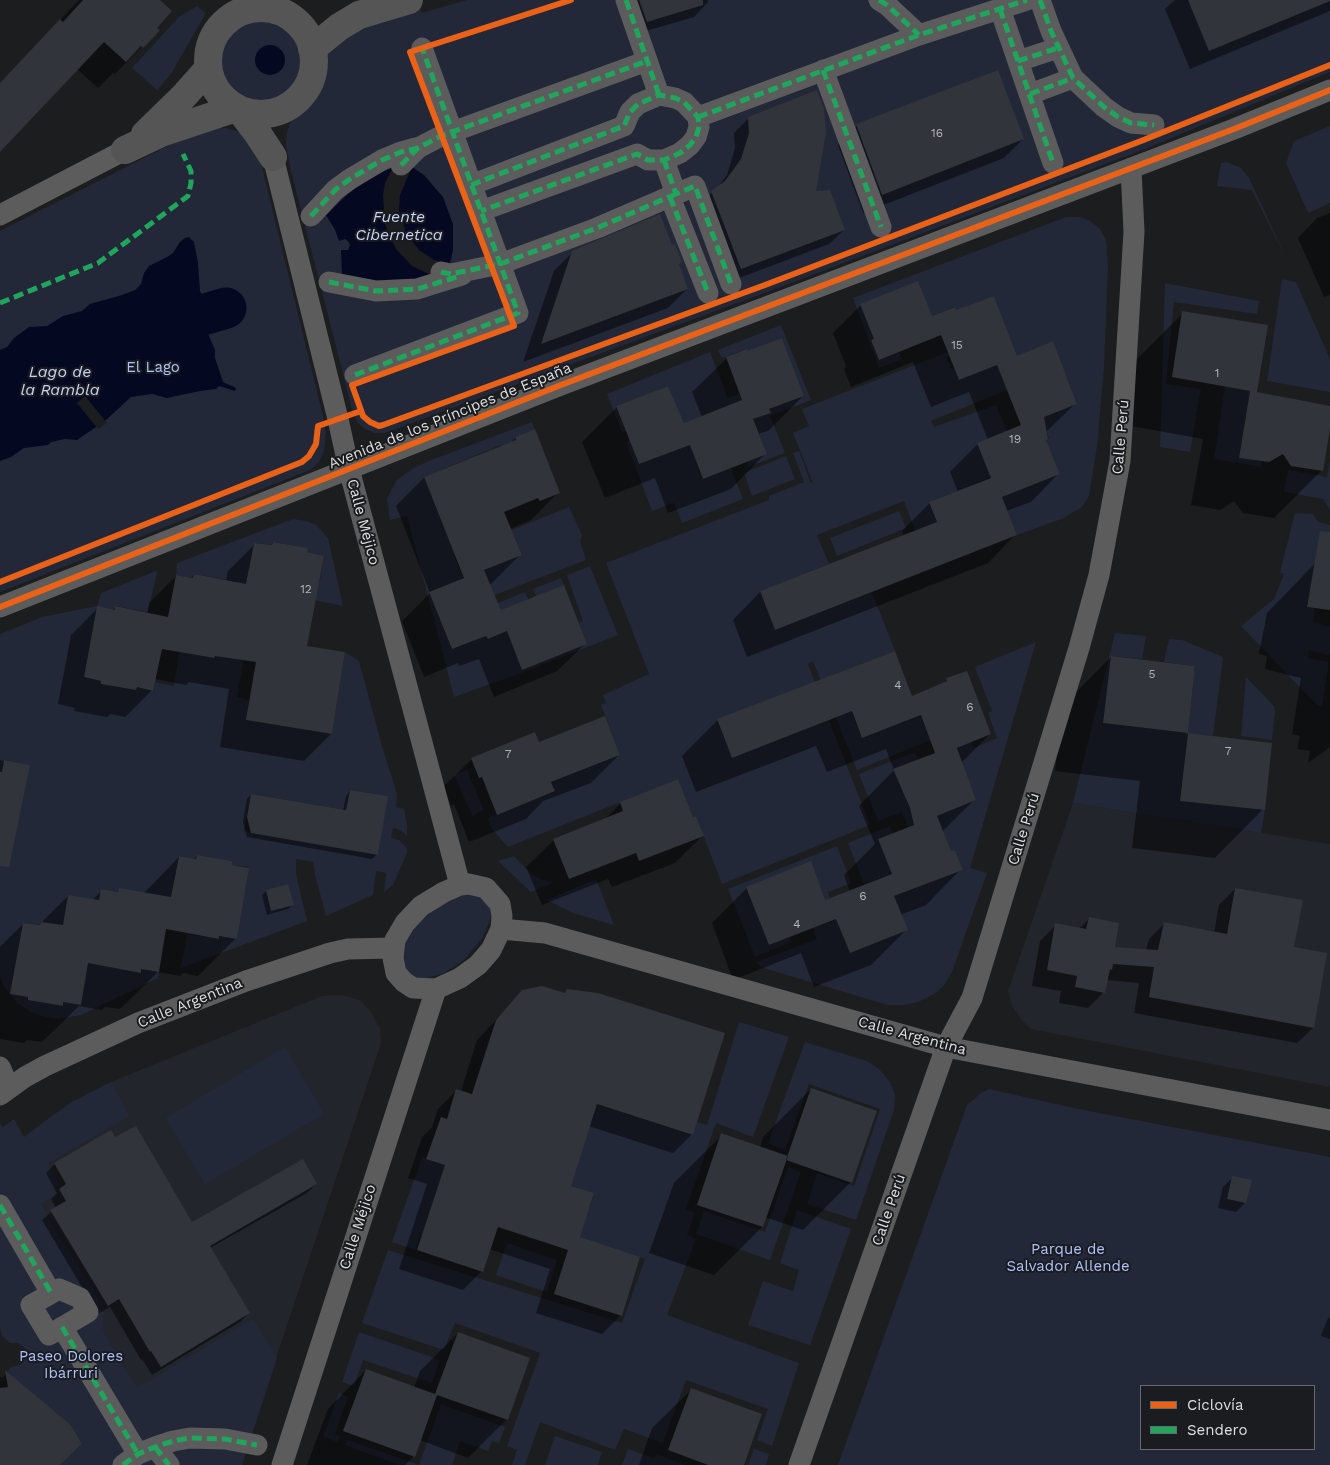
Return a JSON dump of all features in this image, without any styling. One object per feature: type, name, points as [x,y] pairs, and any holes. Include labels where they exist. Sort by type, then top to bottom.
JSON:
[{"type":"street","points":[[312,49],[339,26],[359,15],[409,0]]},
{"type":"street","points":[[626,0],[659,95]]},
{"type":"street","points":[[879,0],[920,35]]},
{"type":"street","points":[[698,118],[920,35],[1027,0]]},
{"type":"street","points":[[1040,0],[1058,48],[1073,78],[1104,107],[1118,117],[1131,123],[1154,125]]},
{"type":"street","points":[[260,8],[288,8],[304,30],[312,49],[313,70],[305,91],[290,106],[275,112],[260,114],[237,109],[218,93],[210,77],[208,56],[211,44],[229,11],[241,12],[260,8]]},
{"type":"street","points":[[1000,9],[1053,163]]},
{"type":"street","points":[[355,375],[518,313],[422,48]]},
{"type":"street","points":[[1018,61],[1058,48]]},
{"type":"street","points":[[311,216],[335,190],[382,160],[401,152],[418,148],[451,132],[646,61]]},
{"type":"street","points":[[125,150],[156,124],[208,68]]},
{"type":"street","points":[[823,70],[881,227]]},
{"type":"street","points":[[1030,94],[1073,78]]},
{"type":"street","name":"Avenida de los Príncipes de España","points":[[0,607],[561,385],[1234,129],[1330,90]]},
{"type":"street","points":[[471,185],[624,126],[630,112],[638,104],[659,95],[684,102],[698,118],[699,127],[696,137],[690,145],[680,153],[664,160],[648,160],[637,154],[481,211]]},
{"type":"street","name":"Calle Méjico","points":[[272,157],[276,131],[290,106]]},
{"type":"street","points":[[0,215],[161,133],[237,109]]},
{"type":"street","name":"Calle Méjico","points":[[237,109],[258,134],[272,157],[349,469],[460,885]]},
{"type":"street","points":[[402,165],[418,148]]},
{"type":"street","points":[[664,160],[673,196],[708,294]]},
{"type":"street","name":"Calle Perú","points":[[799,1465],[946,1047],[972,998],[1079,648],[1099,574],[1120,461],[1134,232],[1131,168]]},
{"type":"street","points":[[441,272],[451,274],[500,264],[597,228],[695,186],[731,284]]},
{"type":"street","points":[[329,282],[376,291],[417,290],[448,281],[474,270]]},
{"type":"street","points":[[460,885],[479,886],[486,888],[491,893],[500,904],[502,916],[501,930],[491,950],[478,965],[460,978],[436,989],[413,988],[396,973],[393,948],[395,940],[405,923],[421,906],[460,885]]},
{"type":"street","name":"Calle Argentina","points":[[501,930],[545,934],[946,1047],[1330,1120]]},
{"type":"street","name":"Calle Argentina","points":[[4,1092],[45,1066],[138,1023],[246,981],[330,953],[348,949],[393,948]]},
{"type":"street","name":"Calle Méjico","points":[[282,1465],[436,989]]},
{"type":"street","points":[[0,1067],[4,1092]]},
{"type":"street","points":[[0,1205],[52,1293]]},
{"type":"street","points":[[59,1289],[80,1298],[88,1312],[49,1335],[31,1305],[52,1293],[59,1289]]},
{"type":"street","points":[[62,1327],[139,1455],[169,1465]]},
{"type":"street","points":[[139,1455],[173,1441],[207,1438],[225,1439],[257,1445]]},
{"type":"shaded area","points":[[1073,803],[1330,844],[1330,1087],[1031,1029],[1021,1019],[1012,1006],[1008,991]]},
{"type":"shaded area","points":[[342,995],[360,1000],[371,1012],[380,1029],[381,1043],[257,1416],[152,1415],[103,1331],[103,1306],[18,1190],[49,1118],[72,1102],[111,1082],[322,996]]},
{"type":"green space","points":[[467,0],[1330,0],[1330,72],[1145,149],[767,292],[385,433],[374,433],[365,429],[357,422],[352,409],[291,171],[286,146],[287,132],[291,121],[299,109],[316,92],[321,77],[322,63],[330,48],[348,31],[419,7],[422,13]]},
{"type":"green space","points":[[197,6],[206,13],[171,74],[157,90],[132,68],[179,17]]},
{"type":"green space","points":[[261,19],[277,22],[291,31],[300,45],[303,61],[300,77],[291,91],[277,100],[261,103],[245,100],[231,91],[222,77],[219,61],[222,45],[231,31],[245,22]]},
{"type":"green space","points":[[1330,126],[1330,203],[1308,213],[1286,163],[1294,141]]},
{"type":"green space","name":"El Lago","points":[[210,127],[237,131],[246,137],[259,155],[324,420],[326,435],[324,451],[319,462],[310,470],[0,592],[0,231],[199,130]]},
{"type":"green space","points":[[1227,162],[1241,168],[1249,178],[1288,262],[1252,190],[1217,186],[1221,163]]},
{"type":"green space","points":[[1066,217],[1080,217],[1090,221],[1100,229],[1106,240],[1108,267],[1104,367],[1097,446],[1089,496],[1082,507],[1064,518],[1017,535],[1009,515],[999,498],[1060,474],[1052,454],[1041,441],[1049,438],[1040,414],[1058,411],[1077,403],[1067,377],[1061,379],[1063,368],[1053,342],[1033,349],[1018,359],[994,296],[956,311],[954,307],[926,318],[926,302],[918,281],[879,337],[871,340],[879,360],[899,352],[902,359],[879,368],[853,298]]},
{"type":"green space","points":[[1282,279],[1296,282],[1330,359],[1330,392],[1267,381]]},
{"type":"green space","points":[[1165,283],[1259,301],[1257,314],[1174,302],[1166,384],[1201,389],[1190,452],[1160,447]]},
{"type":"green space","points":[[781,325],[811,400],[770,416],[785,453],[748,467],[747,462],[767,454],[759,434],[742,423],[771,413],[767,404],[781,397],[784,404],[804,396],[782,338],[761,346],[749,356],[746,349],[722,358],[718,350]]},
{"type":"green space","points":[[710,352],[728,398],[749,390],[752,396],[707,421],[704,415],[684,423],[682,418],[676,420],[678,410],[668,386],[616,406],[623,425],[632,422],[634,428],[622,432],[607,394]]},
{"type":"green space","points":[[948,352],[950,356],[946,357],[951,369],[954,369],[959,380],[979,372],[996,362],[1007,390],[931,421],[934,427],[996,405],[1011,441],[1001,473],[966,487],[968,493],[957,491],[929,502],[937,522],[926,559],[904,501],[817,535],[829,564],[760,591],[775,630],[872,592],[895,651],[837,673],[851,711],[862,738],[927,713],[931,740],[857,770],[813,661],[808,664],[815,682],[717,720],[732,758],[829,720],[870,825],[722,884],[696,816],[692,817],[678,779],[508,847],[492,829],[487,818],[555,791],[552,782],[620,755],[601,705],[606,703],[603,695],[649,674],[606,563],[769,500],[769,496],[804,482],[793,453],[799,451],[811,483],[813,483],[793,433],[809,426],[802,409]]},
{"type":"green space","points":[[1225,386],[1250,391],[1239,457],[1262,461],[1261,467],[1214,459]]},
{"type":"green space","points":[[532,422],[535,429],[515,437],[518,445],[505,453],[501,445],[424,477],[448,537],[461,552],[454,555],[466,584],[453,591],[449,584],[429,592],[452,649],[472,642],[484,630],[488,639],[511,630],[514,649],[522,670],[587,644],[579,623],[583,621],[567,575],[590,566],[618,635],[454,697],[407,516],[390,520],[387,498],[397,480],[412,469]]},
{"type":"green space","points":[[638,437],[632,446],[639,464],[700,440],[695,459],[702,479],[731,468],[743,499],[682,523],[674,503],[652,511],[626,442]]},
{"type":"green space","points":[[786,456],[795,479],[752,496],[744,473]]},
{"type":"green space","points":[[1330,460],[1330,510],[1323,499],[1284,492],[1288,470],[1327,477]]},
{"type":"green space","points":[[569,507],[582,535],[580,541],[586,560],[484,599],[483,567],[522,555],[514,535],[504,539],[502,534]]},
{"type":"green space","points":[[899,511],[906,528],[837,556],[830,538]]},
{"type":"green space","points":[[1295,513],[1313,514],[1318,522],[1330,525],[1330,552],[1315,564],[1307,606],[1315,608],[1313,622],[1330,627],[1330,655],[1309,651],[1308,658],[1329,662],[1322,707],[1316,704],[1241,626],[1274,599],[1284,574],[1280,573]]},
{"type":"green space","points":[[293,519],[307,521],[316,525],[328,538],[343,606],[304,598],[320,580],[324,556],[307,552],[307,548],[273,542],[272,545],[254,543],[249,567],[258,590],[229,580],[194,574],[193,578],[176,575],[177,563]]},
{"type":"green space","points":[[156,571],[157,573],[148,612],[116,606],[115,610],[97,607],[84,677],[101,681],[101,684],[135,690],[137,687],[153,691],[155,682],[174,686],[179,652],[214,658],[252,615],[237,697],[249,700],[247,720],[332,734],[345,652],[359,661],[397,794],[396,807],[404,809],[407,836],[400,830],[393,828],[391,838],[399,840],[407,848],[407,853],[393,885],[384,892],[386,873],[376,871],[373,895],[326,916],[313,862],[296,859],[296,874],[307,921],[181,968],[187,934],[219,939],[245,893],[248,867],[232,865],[232,861],[197,855],[196,859],[179,856],[174,881],[183,903],[101,889],[105,936],[61,925],[41,922],[40,925],[23,923],[18,948],[28,1000],[62,1006],[63,1002],[81,1005],[85,979],[77,958],[141,972],[141,969],[159,972],[158,978],[81,1015],[59,1019],[31,1012],[17,1003],[3,985],[0,977],[0,832],[29,765],[5,760],[2,772],[0,772],[0,634],[42,617],[97,606],[101,593]],"holes":[[[350,790],[387,796],[378,855],[244,831],[251,794],[346,810]]]},
{"type":"green space","points":[[561,578],[564,585],[540,606],[533,589]]},
{"type":"green space","points":[[525,592],[532,608],[491,614],[488,607]]},
{"type":"green space","points":[[1115,633],[1146,636],[1142,659],[1111,656],[1103,723],[1188,733],[1184,780],[1182,780],[1180,800],[1265,810],[1261,833],[1073,803]]},
{"type":"green space","points":[[1169,639],[1182,640],[1223,657],[1213,736],[1188,733],[1195,666],[1164,662]]},
{"type":"green space","points":[[1036,642],[970,868],[987,873],[952,972],[945,984],[936,993],[918,1002],[904,1005],[888,1005],[760,967],[756,962],[817,939],[813,928],[843,917],[842,933],[850,953],[907,930],[889,898],[963,870],[955,850],[946,853],[937,816],[976,800],[968,781],[959,768],[964,765],[953,737],[968,734],[974,748],[997,738],[988,713],[992,711],[975,667]]},
{"type":"green space","points":[[1246,677],[1274,706],[1272,740],[1241,736]]},
{"type":"green space","points":[[915,752],[922,768],[893,769],[901,788],[905,787],[908,804],[916,823],[908,827],[902,812],[878,821],[859,774]]},
{"type":"green space","points":[[467,770],[484,810],[472,816],[454,775]]},
{"type":"green space","points":[[890,826],[893,833],[878,839],[886,859],[899,871],[864,884],[848,843]]},
{"type":"green space","points":[[837,846],[851,883],[828,892],[830,898],[822,901],[774,876],[747,887],[769,945],[790,937],[791,942],[755,957],[728,889]]},
{"type":"green space","points":[[514,856],[531,874],[553,883],[531,892],[498,861]]},
{"type":"green space","points":[[596,879],[614,925],[573,913],[547,900]]},
{"type":"green space","points":[[462,894],[475,895],[486,901],[490,908],[491,917],[483,937],[464,960],[442,974],[420,980],[412,977],[402,964],[405,944],[415,927],[435,908]]},
{"type":"green space","points":[[739,1022],[789,1037],[753,1137],[716,1123],[686,1209],[695,1213],[687,1235],[696,1239],[667,1315],[799,1363],[772,1446],[757,1440],[768,1409],[686,1380],[663,1443],[624,1429],[615,1450],[540,1422],[525,1465],[512,1465],[517,1450],[507,1446],[540,1353],[455,1323],[444,1350],[362,1323],[388,1250],[622,1323],[645,1259],[572,1235],[583,1205],[590,1207],[594,1194],[560,1182],[420,1236],[415,1250],[392,1242],[422,1157],[491,1180],[597,1104],[692,1135],[697,1122],[707,1125]]},
{"type":"green space","points":[[805,1042],[867,1061],[879,1069],[890,1082],[895,1095],[894,1110],[856,1220],[807,1204],[817,1173],[854,1186],[880,1109],[809,1084],[785,1150],[768,1143]]},
{"type":"green space","points":[[285,1047],[324,1114],[205,1184],[166,1118]]},
{"type":"green space","name":"Paseo Dolores Ibárruri","points":[[111,1082],[129,1116],[48,1163],[60,1185],[53,1190],[56,1195],[40,1204],[103,1306],[103,1331],[137,1388],[253,1319],[277,1358],[242,1465],[60,1465],[82,1444],[71,1425],[7,1372],[11,1367],[20,1365],[27,1357],[25,1348],[18,1343],[10,1343],[2,1336],[0,1327],[0,1123],[3,1127],[14,1119],[24,1137],[72,1102]]},
{"type":"green space","name":"Parque de Salvador Allende","points":[[989,1089],[1078,1109],[1330,1157],[1330,1465],[838,1465],[967,1105]]},
{"type":"green space","points":[[788,1167],[801,1172],[770,1260],[696,1234],[704,1211],[765,1232]]},
{"type":"green space","points":[[797,1210],[851,1229],[810,1345],[748,1325],[763,1281],[793,1291],[799,1270],[780,1263]]},
{"type":"green space","points":[[507,1243],[557,1260],[547,1292],[496,1275]]},
{"type":"green space","points":[[359,1332],[440,1360],[432,1383],[363,1360],[354,1386],[342,1382]]},
{"type":"green space","points":[[339,1393],[348,1397],[335,1434],[340,1436],[338,1442],[323,1437]]},
{"type":"green space","points":[[441,1404],[505,1427],[499,1443],[492,1441],[488,1451],[460,1441],[452,1465],[419,1465]]},
{"type":"green space","points":[[555,1436],[602,1452],[598,1465],[545,1465]]},
{"type":"green space","points":[[348,1440],[419,1465],[399,1465],[345,1445]]},
{"type":"green space","points":[[628,1449],[654,1458],[657,1454],[685,1465],[622,1465]]},
{"type":"green space","points":[[754,1449],[769,1454],[766,1465],[748,1465]]},
{"type":"water","points":[[270,45],[281,49],[285,60],[281,71],[270,75],[259,71],[255,60],[259,49]]},
{"type":"water","name":"Fuente Cibernetica","points":[[393,167],[412,167],[424,175],[443,197],[453,224],[453,250],[450,264],[435,277],[387,283],[342,276],[341,250],[348,250],[350,245],[345,239],[339,241],[326,215],[350,192],[376,175]]},
{"type":"water","name":"Lago de la Rambla","points":[[189,237],[194,242],[198,263],[200,291],[204,299],[207,317],[206,329],[215,350],[215,358],[223,382],[236,388],[235,391],[219,386],[216,389],[167,398],[152,394],[131,397],[105,421],[77,440],[65,439],[51,442],[48,445],[24,448],[11,457],[0,461],[0,350],[7,347],[14,338],[29,327],[47,326],[63,316],[82,311],[90,304],[135,290],[141,284],[144,273],[149,266],[173,253],[180,242]]},
{"type":"pier","points":[[393,167],[412,167],[400,195],[399,210],[406,233],[419,250],[434,260],[450,264],[435,277],[412,266],[397,250],[389,236],[385,223],[383,195],[385,183]]},
{"type":"pier","points":[[85,396],[107,423],[98,429],[77,403]]},
{"type":"building","points":[[83,0],[160,0],[172,11],[157,28],[160,30],[151,40],[143,48],[141,46],[126,62],[104,42],[0,152],[0,83],[60,19],[63,22]]},
{"type":"building","points":[[639,0],[703,0],[703,5],[647,22]]},
{"type":"building","points":[[1188,0],[1330,0],[1330,1],[1209,51]]},
{"type":"building","points":[[998,70],[1024,139],[882,195],[856,124]]},
{"type":"building","points":[[817,90],[824,109],[826,132],[816,191],[830,190],[845,230],[741,269],[711,191],[725,181],[741,159],[749,133],[748,117]]},
{"type":"building","points":[[660,214],[672,245],[675,244],[682,262],[679,264],[688,289],[541,344],[572,251]]},
{"type":"building","points":[[918,281],[932,316],[955,307],[956,310],[994,296],[1017,356],[1053,341],[1077,404],[1044,417],[1048,439],[1046,440],[1060,474],[1002,497],[1017,535],[775,630],[760,591],[937,522],[929,502],[991,478],[977,443],[1021,425],[997,365],[959,380],[941,335],[879,360],[871,340],[874,339],[860,304]]},
{"type":"building","points":[[1182,311],[1268,325],[1257,392],[1330,406],[1330,429],[1323,471],[1291,466],[1283,454],[1269,462],[1239,458],[1250,391],[1172,377]]},
{"type":"building","points":[[782,338],[804,396],[769,409],[771,413],[753,419],[767,454],[703,479],[690,445],[639,464],[616,406],[668,386],[684,423],[742,400],[726,357]]},
{"type":"building","points":[[535,429],[560,493],[540,501],[538,498],[504,512],[522,555],[484,570],[501,610],[564,585],[587,644],[522,670],[507,631],[488,639],[486,636],[452,649],[429,592],[464,578],[424,477],[516,440],[515,437]]},
{"type":"building","points":[[1320,531],[1330,532],[1330,610],[1307,607]]},
{"type":"building","points":[[273,542],[308,548],[307,552],[324,556],[307,646],[345,652],[332,734],[246,720],[256,662],[215,656],[214,658],[162,649],[153,691],[137,687],[136,690],[101,684],[101,681],[84,677],[97,606],[115,610],[115,606],[168,617],[176,575],[193,578],[194,574],[246,584],[254,543],[272,545]]},
{"type":"building","points":[[895,651],[912,696],[947,681],[946,678],[967,671],[991,734],[957,748],[976,800],[937,816],[951,851],[955,850],[963,870],[894,896],[908,930],[850,953],[836,919],[769,945],[746,887],[811,861],[825,900],[892,874],[878,839],[914,825],[910,808],[893,769],[935,753],[921,715],[862,738],[852,711],[732,758],[717,719]]},
{"type":"building","points":[[1111,656],[1195,666],[1188,733],[1103,723]]},
{"type":"building","points":[[605,716],[620,755],[551,782],[555,791],[497,815],[482,777],[479,778],[471,758],[535,732],[539,742]]},
{"type":"building","points":[[1188,733],[1272,743],[1265,810],[1180,801]]},
{"type":"building","points":[[4,760],[30,765],[9,867],[0,866],[0,772],[2,772]]},
{"type":"building","points":[[678,779],[693,817],[696,816],[704,836],[639,861],[636,853],[569,879],[553,839],[623,811],[620,802]]},
{"type":"building","points":[[350,790],[388,796],[378,855],[251,833],[247,817],[251,794],[346,810]]},
{"type":"building","points":[[197,855],[232,861],[232,865],[249,868],[237,939],[219,936],[219,939],[166,929],[159,972],[141,969],[141,973],[88,963],[81,1005],[63,1002],[63,1006],[28,1000],[28,997],[10,994],[23,923],[40,925],[41,922],[63,925],[68,895],[99,900],[101,889],[118,892],[119,888],[171,897],[179,856],[196,859]]},
{"type":"building","points":[[288,884],[294,905],[271,911],[266,890]]},
{"type":"building","points":[[1235,888],[1303,900],[1294,947],[1327,953],[1314,1028],[1149,997],[1154,967],[1113,964],[1112,970],[1110,969],[1105,993],[1075,987],[1077,976],[1047,970],[1055,923],[1086,929],[1089,917],[1119,923],[1115,947],[1158,950],[1164,922],[1227,934]]},
{"type":"building","points":[[542,986],[565,993],[567,989],[598,993],[725,1033],[693,1135],[597,1104],[571,1186],[594,1193],[580,1237],[640,1257],[622,1316],[554,1294],[568,1250],[498,1227],[483,1272],[417,1250],[445,1165],[426,1159],[441,1117],[447,1119],[456,1089],[472,1094],[496,1020],[522,990]]},
{"type":"building","points":[[811,1088],[877,1111],[852,1183],[786,1160]]},
{"type":"building","points":[[136,1126],[192,1222],[303,1159],[317,1184],[210,1246],[250,1313],[161,1367],[119,1299],[108,1306],[50,1210],[66,1201],[59,1189],[66,1184],[54,1163],[111,1130],[115,1137]]},
{"type":"building","points":[[721,1133],[788,1156],[763,1227],[697,1205]]},
{"type":"building","points":[[1232,1176],[1252,1180],[1246,1203],[1227,1199]]},
{"type":"building","points":[[458,1332],[530,1358],[508,1420],[437,1395],[415,1457],[343,1431],[366,1369],[435,1394]]},
{"type":"building","points":[[5,1370],[71,1425],[82,1444],[60,1465],[0,1465],[0,1388],[8,1387]]},
{"type":"building","points":[[691,1388],[762,1414],[744,1465],[708,1465],[668,1450]]},
{"type":"waterway","points":[[206,314],[226,308]]},
{"type":"marked path","points":[[626,0],[659,95]]},
{"type":"marked path","points":[[879,0],[887,5],[919,35]]},
{"type":"marked path","points":[[698,117],[919,35],[1027,0]]},
{"type":"marked path","points":[[1040,0],[1051,31],[1073,78],[1104,107],[1118,117],[1131,123],[1154,125]]},
{"type":"marked path","points":[[1000,9],[1053,163]]},
{"type":"marked path","points":[[355,375],[518,313],[422,48]]},
{"type":"marked path","points":[[1018,61],[1058,48]]},
{"type":"marked path","points":[[401,165],[418,148],[441,136],[647,61]]},
{"type":"marked path","points":[[823,70],[881,227]]},
{"type":"marked path","points":[[1030,94],[1073,78]]},
{"type":"marked path","points":[[471,185],[624,126],[630,112],[638,104],[659,95],[684,102],[698,117],[699,127],[696,137],[690,145],[680,153],[664,160],[648,160],[637,154],[481,211]]},
{"type":"marked path","points":[[311,216],[335,190],[350,179],[382,160],[401,152],[418,148]]},
{"type":"marked path","points":[[0,303],[98,263],[188,196],[191,171],[183,154]]},
{"type":"marked path","points":[[664,160],[676,194],[695,186],[731,284]]},
{"type":"marked path","points":[[441,272],[451,274],[500,264],[597,228],[676,194]]},
{"type":"marked path","points":[[670,197],[708,293]]},
{"type":"marked path","points":[[329,282],[376,291],[417,289],[460,276]]},
{"type":"marked path","points":[[0,1205],[51,1293]]},
{"type":"marked path","points":[[62,1327],[138,1454]]},
{"type":"marked path","points":[[123,1465],[138,1454],[155,1447],[190,1438],[225,1439],[257,1445]]},
{"type":"marked path","points":[[155,1447],[169,1465]]},
{"type":"cycle path","points":[[571,0],[410,52],[514,326],[352,385],[363,416],[370,422],[379,426],[383,425],[765,285],[1141,141],[1330,65]]},
{"type":"cycle path","points":[[0,607],[561,385],[1234,129],[1330,90]]},
{"type":"cycle path","points":[[0,582],[302,462],[309,456],[316,444],[318,426],[361,411]]}]
